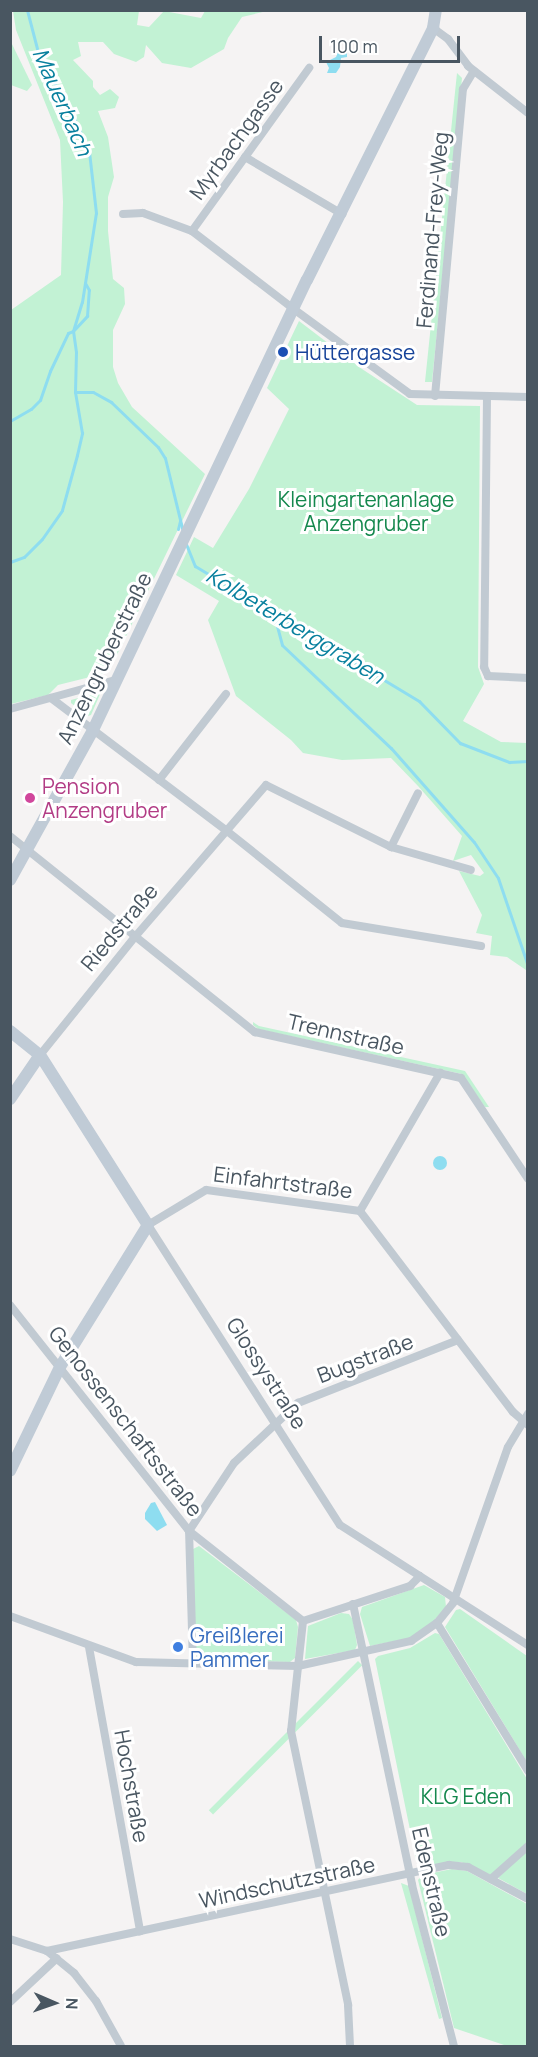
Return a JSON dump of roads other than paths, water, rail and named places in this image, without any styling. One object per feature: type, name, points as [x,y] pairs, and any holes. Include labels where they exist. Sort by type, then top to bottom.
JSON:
[{"type":"street","points":[[295,310],[304,298],[324,250],[433,28],[436,10]]},
{"type":"street","points":[[433,28],[448,39],[465,63],[528,114]]},
{"type":"street","name":"Myrbachgasse","points":[[192,231],[309,68]]},
{"type":"street","name":"Ferdinand-Frey-Weg","points":[[435,396],[464,89],[474,71]]},
{"type":"street","points":[[245,157],[342,214]]},
{"type":"street","points":[[123,214],[143,213],[192,231],[410,394],[528,398]]},
{"type":"street","name":"Anzengruberstraße","points":[[10,880],[93,730],[295,310]]},
{"type":"street","points":[[487,397],[486,673],[488,676],[528,678]]},
{"type":"street","points":[[10,709],[116,680]]},
{"type":"street","points":[[159,780],[226,694]]},
{"type":"street","points":[[51,698],[227,831],[342,923],[481,946]]},
{"type":"street","name":"Riedstraße","points":[[10,1100],[40,1055],[134,938],[266,785],[391,847]]},
{"type":"street","points":[[418,793],[391,847],[471,870]]},
{"type":"street","name":"Trennstraße","points":[[10,836],[134,938],[255,1032],[461,1078],[528,1179]]},
{"type":"street","name":"Glossystraße","points":[[10,1030],[40,1055],[340,1525],[528,1645]]},
{"type":"street","points":[[360,1210],[440,1073]]},
{"type":"street","name":"Einfahrtstraße","points":[[10,1471],[60,1367],[148,1225],[206,1190],[360,1210],[458,1340],[526,1420]]},
{"type":"street","name":"Genossenschaftsstraße","points":[[10,1305],[189,1530],[303,1621]]},
{"type":"street","name":"Bugstraße","points":[[189,1530],[234,1463],[298,1403],[458,1340]]},
{"type":"street","points":[[10,1616],[89,1647],[136,1662],[298,1666],[364,1654],[411,1641],[437,1623],[455,1598],[508,1446],[526,1420]]},
{"type":"street","points":[[189,1530],[193,1664]]},
{"type":"street","points":[[350,2046],[348,2005],[291,1731],[303,1621],[410,1586],[420,1576]]},
{"type":"street","name":"Edenstraße","points":[[353,1604],[410,1875],[454,2046]]},
{"type":"street","points":[[437,1623],[528,1771]]},
{"type":"street","name":"Hochstraße","points":[[89,1647],[141,1931]]},
{"type":"street","points":[[491,1879],[528,1846]]},
{"type":"street","name":"Windschutzstraße","points":[[47,1951],[456,1865],[468,1867],[528,1899]]},
{"type":"street","points":[[10,1939],[47,1951],[57,1958],[89,1991],[121,2046]]},
{"type":"street","points":[[10,2002],[57,1958]]},
{"type":"water","points":[[339,50],[347,53],[347,57],[341,58],[340,67],[336,73],[327,73],[329,68],[326,62],[336,57]]},
{"type":"water","points":[[440,1156],[445,1158],[447,1163],[445,1168],[440,1170],[435,1168],[433,1163],[435,1158]]},
{"type":"water","points":[[155,1502],[167,1525],[157,1531],[145,1519],[145,1513],[151,1503]]},
{"type":"waterway","name":"Mauerbach","points":[[10,421],[31,409],[40,400],[50,371],[68,333],[73,331],[82,302],[96,213],[89,152],[71,111],[40,60],[27,10]]},
{"type":"waterway","points":[[10,562],[24,557],[42,539],[62,510],[77,455],[82,433],[75,392],[76,352],[73,331],[87,316],[89,290],[85,283]]},
{"type":"waterway","name":"Kolbeterberggraben","points":[[75,392],[93,392],[111,402],[158,447],[165,458],[183,532]]},
{"type":"waterway","name":"Kolbeterberggraben","points":[[178,529],[180,521]]},
{"type":"waterway","name":"Kolbeterberggraben","points":[[186,544],[195,566],[419,701],[460,743],[509,762],[528,761]]},
{"type":"waterway","points":[[274,615],[282,645],[391,748],[474,842],[498,878],[528,966]]},
{"type":"place","name":"Hüttergasse","points":[[283,352]]},
{"type":"place","name":"Pension Anzengruber","points":[[30,798]]},
{"type":"place","name":"Greißlerei Pammer","points":[[178,1647]]},
{"type":"park label","name":"Kleingartenanlage Anzengruber","points":[[366,511]]},
{"type":"park label","name":"KLG Eden","points":[[466,1796]]}]
